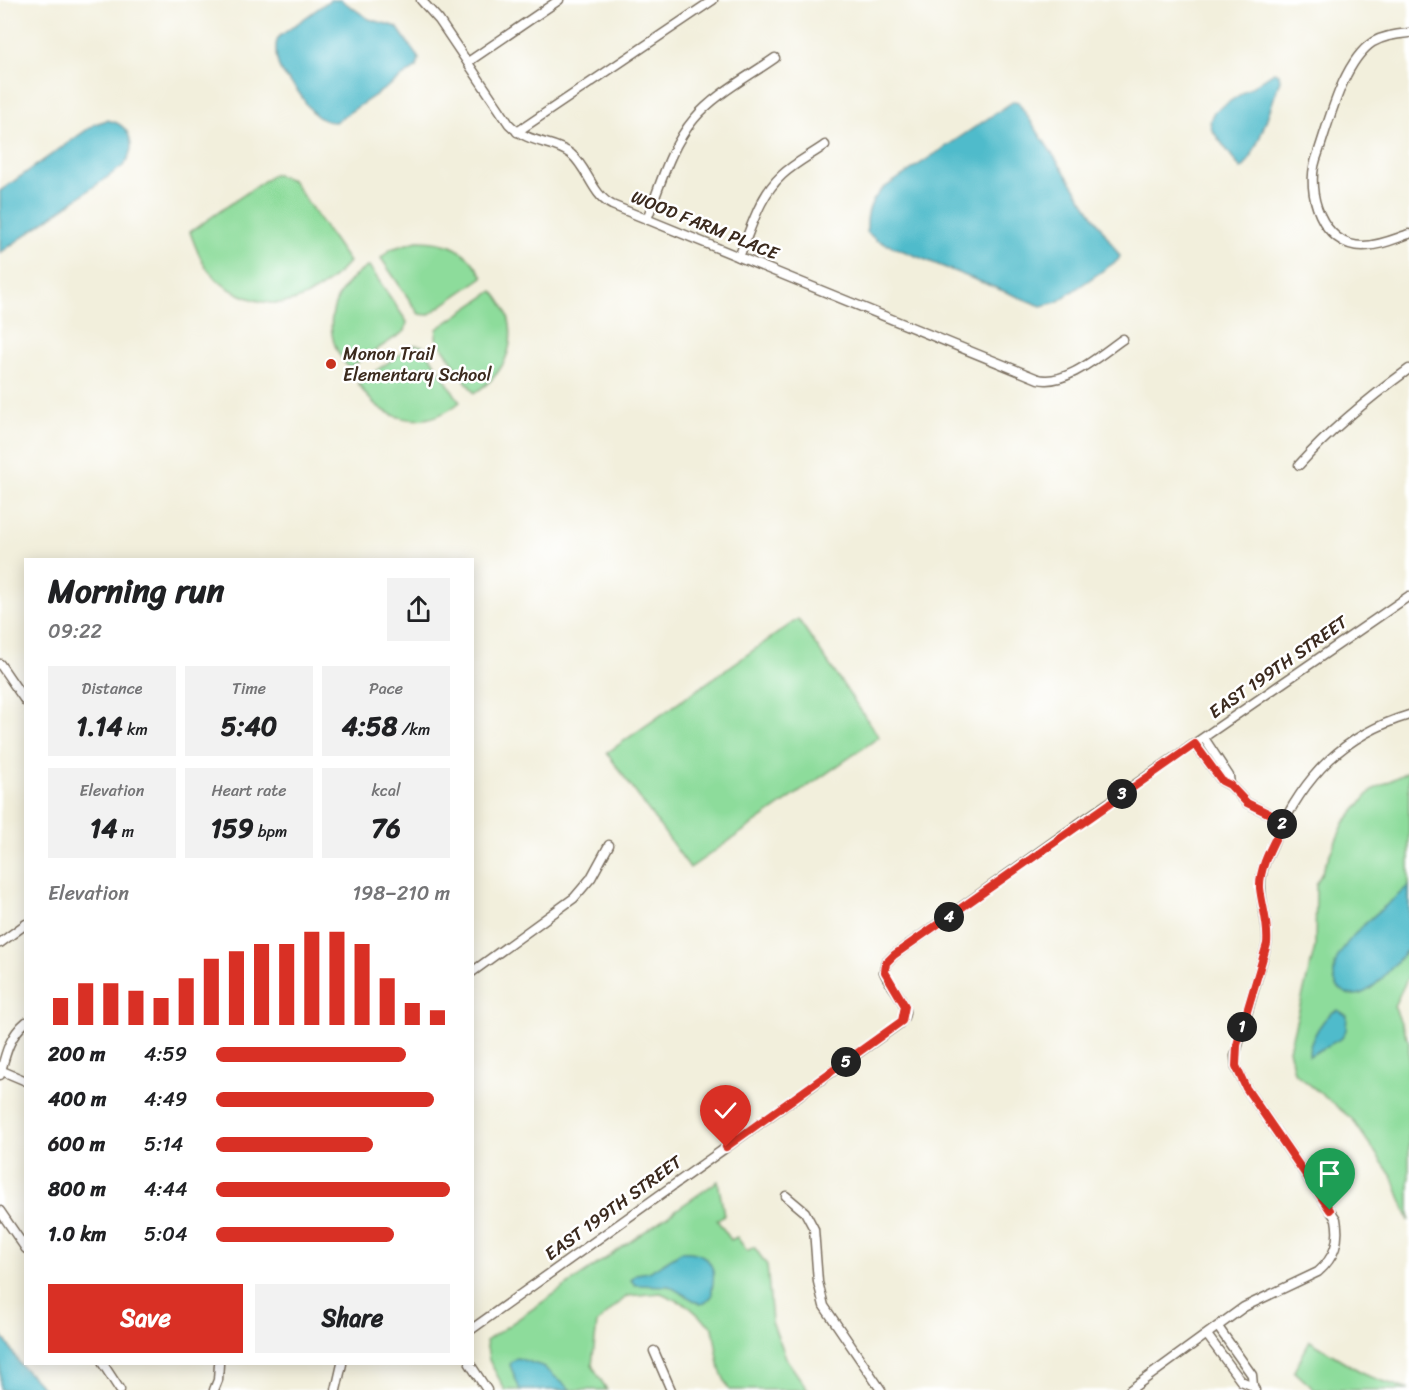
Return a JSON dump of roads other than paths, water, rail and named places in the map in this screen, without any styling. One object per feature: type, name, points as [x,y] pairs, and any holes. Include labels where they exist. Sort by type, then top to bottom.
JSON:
[{"type":"street","name":"WOOD FARM PLACE","points":[[421,0],[436,15],[509,124],[517,132],[531,139],[568,152],[578,161],[607,203],[1038,379],[1053,381],[1070,375],[1123,339]]},
{"type":"street","points":[[468,62],[560,0]]},
{"type":"street","points":[[517,132],[713,0]]},
{"type":"street","points":[[1409,33],[1373,42],[1352,64],[1343,81],[1312,170],[1311,185],[1324,224],[1342,240],[1361,246],[1375,245],[1409,234]]},
{"type":"street","points":[[647,219],[675,148],[693,120],[716,99],[775,58]]},
{"type":"street","points":[[739,257],[760,205],[771,187],[788,170],[825,145]]},
{"type":"street","points":[[1299,465],[1315,447],[1361,405],[1409,369]]},
{"type":"street","name":"EAST 199TH STREET","points":[[474,1328],[899,1024],[904,1017],[905,1006],[885,976],[885,968],[889,959],[1088,817],[1409,596]]},
{"type":"street","points":[[0,664],[24,699]]},
{"type":"street","points":[[1130,1390],[1258,1300],[1318,1272],[1331,1258],[1337,1243],[1335,1219],[1246,1088],[1236,1066],[1237,1045],[1267,944],[1268,934],[1260,888],[1262,870],[1284,821],[1308,782],[1333,756],[1370,731],[1409,715]]},
{"type":"street","points":[[1204,738],[1229,776],[1230,785]]},
{"type":"street","points":[[1195,744],[1222,781],[1230,785],[1247,803],[1284,821]]},
{"type":"street","points":[[474,971],[574,898],[591,878],[609,845]]},
{"type":"street","points":[[0,943],[24,925]]},
{"type":"street","points":[[24,1025],[12,1037],[0,1072],[24,1080]]},
{"type":"street","points":[[786,1196],[805,1212],[814,1229],[818,1282],[824,1306],[881,1390]]},
{"type":"street","points":[[0,1211],[24,1246]]},
{"type":"street","points":[[1218,1327],[1252,1375],[1254,1388]]},
{"type":"street","points":[[1207,1335],[1241,1381],[1254,1388]]},
{"type":"street","points":[[654,1351],[671,1390]]},
{"type":"street","points":[[104,1365],[120,1390]]},
{"type":"street","points":[[213,1390],[218,1380],[219,1365]]},
{"type":"street","points":[[336,1390],[342,1365]]},
{"type":"street","points":[[471,1365],[487,1390]]},
{"type":"water","points":[[330,0],[341,0],[369,19],[397,27],[419,59],[417,67],[335,122],[322,119],[312,112],[282,72],[276,56],[276,42],[280,36]]},
{"type":"water","points":[[1274,72],[1279,74],[1280,80],[1252,155],[1241,169],[1212,130],[1211,119],[1214,112]]},
{"type":"water","points":[[1014,101],[1018,102],[1120,256],[1118,260],[1057,302],[1041,306],[876,240],[867,232],[870,207],[875,197],[884,188]]},
{"type":"water","points":[[107,120],[122,126],[130,138],[130,152],[123,166],[0,253],[0,191],[95,124]]},
{"type":"water","points":[[1409,885],[1409,948],[1367,991],[1357,995],[1347,994],[1338,987],[1334,980],[1334,968],[1338,957],[1361,927]]},
{"type":"water","points":[[1338,1010],[1347,1016],[1346,1030],[1342,1038],[1309,1056],[1311,1043],[1318,1029],[1327,1017]]},
{"type":"water","points":[[681,1252],[701,1255],[711,1266],[712,1296],[705,1303],[700,1304],[669,1286],[635,1285],[631,1280],[636,1274],[649,1272]]},
{"type":"water","points":[[0,1332],[20,1364],[45,1390],[0,1390]]},
{"type":"water","points":[[517,1358],[542,1366],[571,1390],[520,1390],[510,1365]]},
{"type":"place","name":"Monon Trail Elementary School","points":[[331,364]]}]
